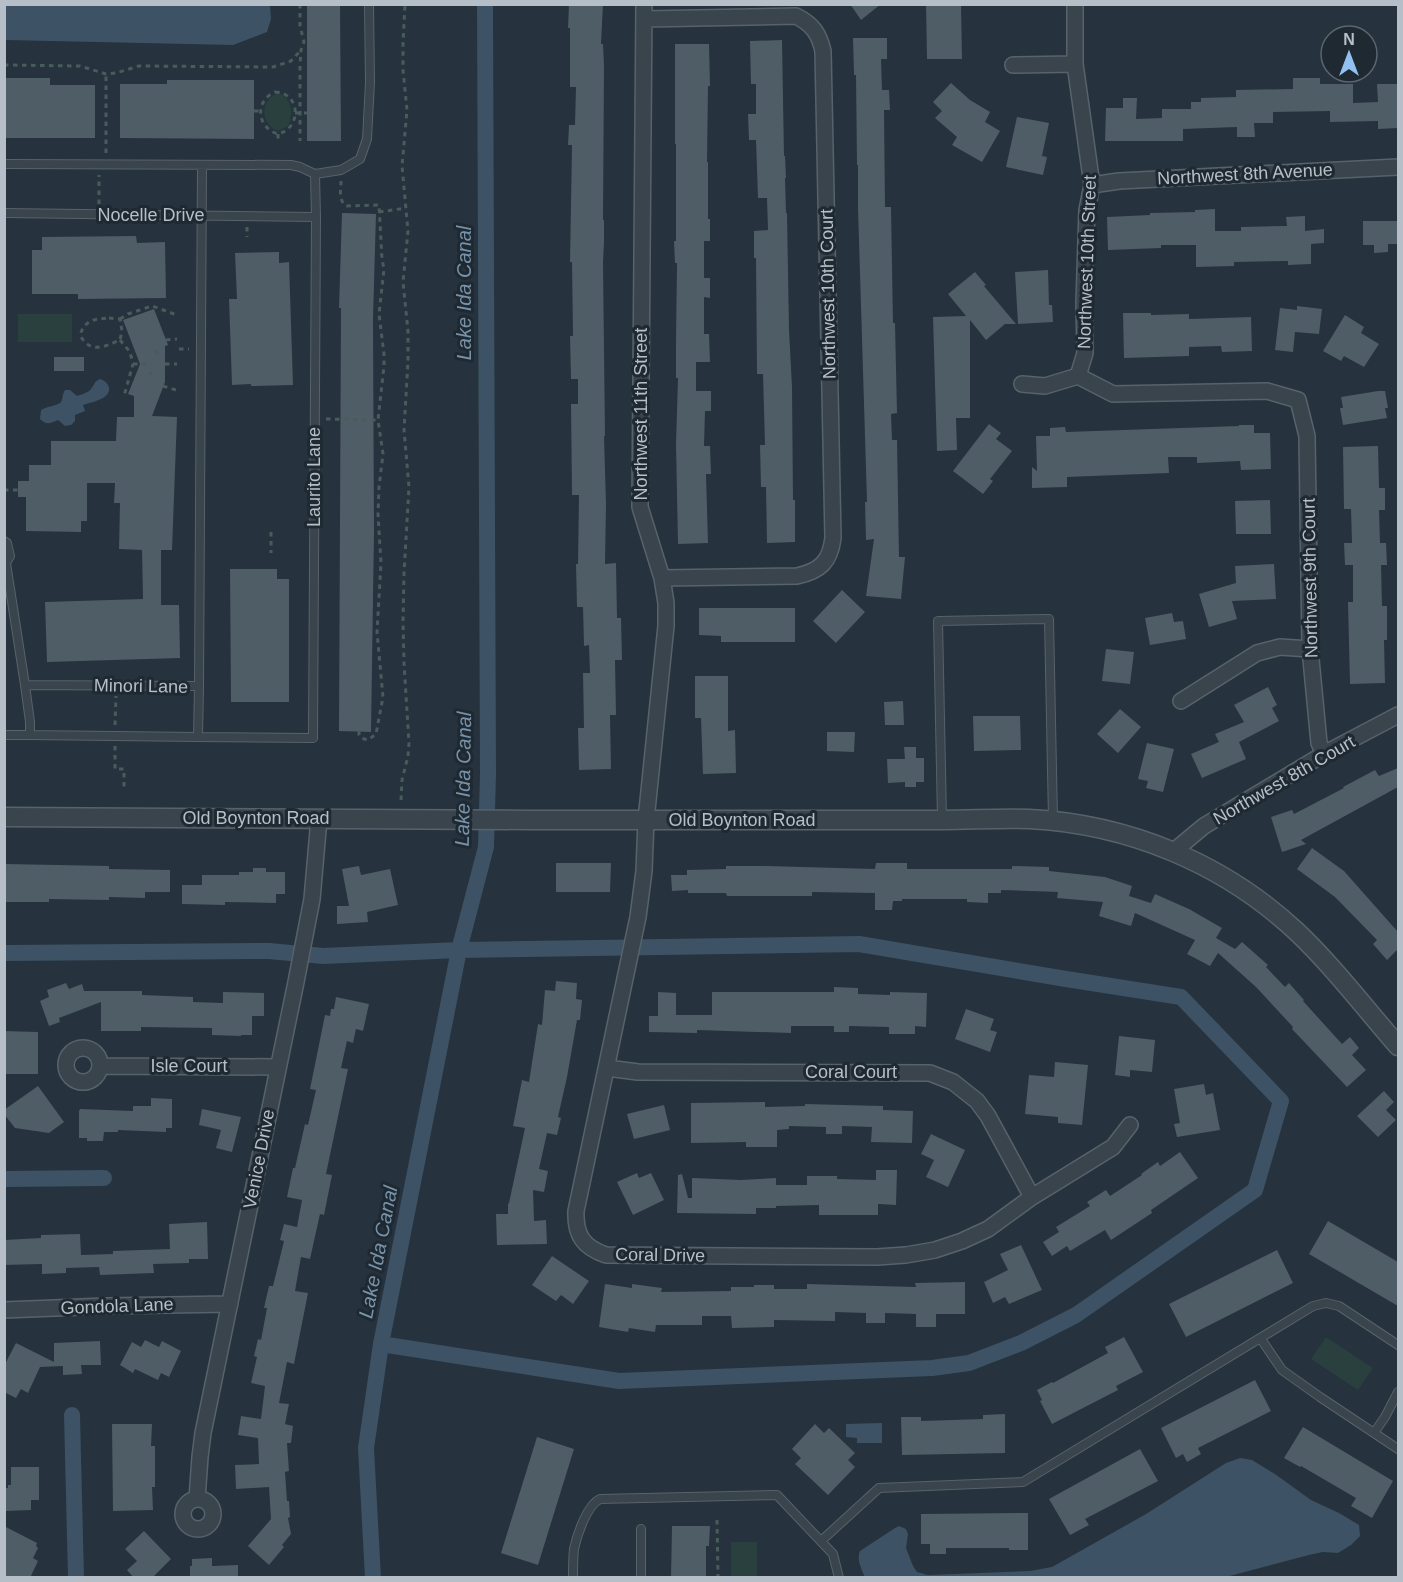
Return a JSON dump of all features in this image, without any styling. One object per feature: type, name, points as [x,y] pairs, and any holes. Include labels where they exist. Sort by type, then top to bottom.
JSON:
[{"type":"street","name":"Northwest 10th Street","points":[[1075,4],[1074,64],[1092,185],[1087,210],[1085,353],[1078,376]]},
{"type":"street","name":"Northwest 10th Court","points":[[644,12],[796,16],[807,21],[815,29],[823,51],[832,549],[827,560],[819,568],[797,576],[662,579]]},
{"type":"street","name":"Northwest 11th Street","points":[[644,12],[640,507],[662,579],[666,603],[666,626],[646,820]]},
{"type":"street","points":[[1013,65],[1074,64]]},
{"type":"street","name":"Northwest 8th Avenue","points":[[1092,185],[1119,180],[1398,166]]},
{"type":"street","points":[[1022,384],[1045,386],[1078,376]]},
{"type":"street","name":"Northwest 9th Court","points":[[1078,376],[1113,394],[1267,391],[1298,400],[1307,436],[1310,649],[1319,742],[1324,754]]},
{"type":"street","points":[[1181,701],[1257,653],[1280,647],[1310,649]]},
{"type":"street","name":"Northwest 8th Court","points":[[1174,851],[1203,826],[1324,754],[1398,715]]},
{"type":"street","name":"Old Boynton Road","points":[[4,817],[532,820],[1000,819],[1053,821],[1106,829],[1174,851],[1217,873],[1271,909],[1321,956],[1398,1046]]},
{"type":"street","name":"Venice Drive","points":[[197,1499],[203,1433],[307,928],[320,819]]},
{"type":"street","name":"Coral Drive","points":[[646,820],[644,871],[638,917],[576,1211],[579,1234],[595,1251],[606,1255],[877,1257],[934,1250],[988,1229],[1032,1197],[1113,1147],[1130,1125]]},
{"type":"street","name":"Isle Court","points":[[101,1066],[278,1067]]},
{"type":"street","name":"Coral Court","points":[[607,1068],[638,1072],[930,1072],[953,1082],[977,1101],[988,1116],[1032,1197]]},
{"type":"street","name":"Gondola Lane","points":[[4,1310],[230,1304]]},
{"type":"lane","points":[[4,164],[291,165],[315,174],[341,170],[360,159],[367,139],[370,82],[369,4]]},
{"type":"lane","points":[[199,686],[202,165]]},
{"type":"lane","name":"Laurito Lane","points":[[198,737],[313,738],[317,188],[315,174]]},
{"type":"lane","name":"Nocelle Drive","points":[[4,213],[316,217]]},
{"type":"lane","points":[[4,541],[7,543],[10,556],[5,562],[25,685],[30,735]]},
{"type":"lane","points":[[942,820],[938,621],[1049,619],[1053,821]]},
{"type":"lane","name":"Minori Lane","points":[[25,685],[199,686],[198,737]]},
{"type":"lane","points":[[4,735],[198,737]]},
{"type":"lane","points":[[821,1541],[879,1488],[1023,1482],[1313,1306],[1326,1303],[1339,1306],[1398,1345]]},
{"type":"lane","points":[[1261,1339],[1282,1370],[1398,1449]]},
{"type":"lane","points":[[1374,1433],[1398,1392]]},
{"type":"lane","points":[[573,1578],[574,1551],[578,1537],[588,1511],[594,1502],[600,1499],[777,1495],[833,1554],[839,1578]]},
{"type":"lane","points":[[641,1529],[641,1578]]},
{"type":"path","points":[[300,4],[300,26],[304,42],[300,65],[300,141]]},
{"type":"path","points":[[401,800],[409,742],[403,621],[409,487],[404,430],[408,361],[408,331],[403,293],[408,231],[402,166],[407,110],[403,70],[405,4]]},
{"type":"path","points":[[291,62],[301,50]]},
{"type":"path","points":[[4,65],[81,66],[106,74],[139,66],[273,67],[291,62],[300,65]]},
{"type":"path","points":[[106,74],[106,154]]},
{"type":"path","points":[[282,92],[293,101],[295,113],[289,129],[278,134],[266,128],[261,111],[268,95],[282,92]]},
{"type":"path","points":[[254,111],[261,111]]},
{"type":"path","points":[[295,113],[307,113]]},
{"type":"path","points":[[278,134],[278,142]]},
{"type":"path","points":[[99,173],[99,204]]},
{"type":"path","points":[[341,180],[341,200],[346,206],[379,205],[384,269],[379,314],[384,366],[378,420],[383,454],[378,487],[381,563],[377,632],[382,696],[376,734],[368,740],[363,739],[359,731]]},
{"type":"path","points":[[380,212],[406,208]]},
{"type":"path","points":[[247,225],[247,237]]},
{"type":"path","points":[[120,340],[106,346],[91,347],[84,343],[80,335],[83,327],[89,322],[98,319],[120,320],[128,314],[152,306],[177,315]]},
{"type":"path","points":[[120,320],[122,331],[120,340]]},
{"type":"path","points":[[166,340],[177,339]]},
{"type":"path","points":[[120,340],[130,352],[133,364],[124,396]]},
{"type":"path","points":[[179,349],[191,349]]},
{"type":"path","points":[[130,352],[135,350]]},
{"type":"path","points":[[156,350],[158,356]]},
{"type":"path","points":[[133,364],[146,364]]},
{"type":"path","points":[[165,364],[177,364]]},
{"type":"path","points":[[163,386],[176,390]]},
{"type":"path","points":[[324,419],[378,420]]},
{"type":"path","points":[[4,490],[18,490]]},
{"type":"path","points":[[271,532],[271,553]]},
{"type":"path","points":[[115,727],[116,694]]},
{"type":"path","points":[[115,746],[116,769],[124,769],[124,787]]},
{"type":"path","points":[[717,1520],[718,1578]]},
{"type":"green space","points":[[279,93],[287,99],[291,107],[291,116],[288,126],[278,131],[268,123],[264,112],[268,100]]},
{"type":"green space","points":[[18,314],[72,314],[72,342],[18,342]]},
{"type":"green space","points":[[1326,1337],[1373,1368],[1358,1390],[1311,1359]]},
{"type":"green space","points":[[731,1542],[757,1542],[757,1577],[731,1577]]},
{"type":"water","points":[[5,4],[270,5],[271,19],[267,32],[233,45],[5,40]]},
{"type":"water","points":[[100,379],[108,385],[108,393],[101,399],[83,405],[85,411],[75,415],[75,421],[71,425],[65,426],[58,420],[47,423],[40,419],[41,410],[60,403],[65,390],[70,390],[77,396],[89,391]]},
{"type":"water","points":[[882,1423],[882,1443],[857,1443],[857,1438],[846,1437],[846,1424]]},
{"type":"water","points":[[1240,1458],[1252,1460],[1311,1500],[1359,1525],[1360,1536],[1338,1553],[1323,1552],[1309,1555],[1226,1577],[865,1578],[860,1564],[860,1551],[899,1526],[906,1529],[908,1534],[906,1548],[913,1566],[917,1572],[928,1575],[1030,1571],[1052,1567],[1146,1514],[1226,1463]]},
{"type":"building","points":[[307,4],[340,4],[341,141],[307,141]]},
{"type":"building","points":[[569,4],[603,4],[601,44],[603,44],[604,66],[605,564],[616,563],[617,618],[621,618],[622,660],[615,660],[616,715],[610,715],[611,769],[579,770],[578,728],[584,728],[583,673],[590,673],[589,645],[584,646],[583,607],[577,607],[579,495],[572,495],[571,404],[578,404],[578,379],[571,379],[570,336],[573,336],[572,262],[570,262],[572,145],[568,145],[569,125],[575,125],[576,87],[570,87]]},
{"type":"building","points":[[850,4],[881,4],[861,20]]},
{"type":"building","points":[[926,4],[961,4],[962,59],[927,59]]},
{"type":"building","points":[[853,38],[887,38],[887,59],[881,59],[882,90],[889,90],[890,110],[884,110],[885,207],[891,207],[897,413],[891,414],[892,440],[897,440],[899,557],[905,557],[901,599],[866,596],[874,539],[866,540],[865,502],[867,502],[856,75],[854,75]]},
{"type":"building","points":[[782,40],[795,542],[767,543],[766,487],[761,487],[760,445],[765,445],[763,374],[757,374],[754,231],[768,230],[767,198],[758,198],[756,140],[749,140],[748,114],[756,114],[756,84],[751,84],[750,41]]},
{"type":"building","points":[[675,44],[709,44],[707,162],[710,241],[704,241],[704,278],[710,278],[710,298],[704,297],[704,334],[709,334],[710,362],[696,362],[696,391],[711,391],[711,411],[705,411],[704,446],[710,446],[711,474],[706,474],[708,543],[678,544],[677,263],[675,263],[674,241],[676,241]]},
{"type":"building","points":[[4,78],[50,78],[50,85],[95,85],[95,138],[4,138]]},
{"type":"building","points":[[1293,78],[1319,78],[1319,84],[1353,84],[1353,103],[1378,102],[1377,84],[1398,84],[1398,128],[1378,129],[1378,121],[1330,122],[1330,111],[1273,112],[1273,123],[1254,123],[1255,137],[1237,137],[1237,127],[1183,129],[1183,141],[1105,141],[1106,108],[1123,108],[1123,98],[1137,98],[1136,119],[1162,118],[1162,109],[1191,109],[1191,102],[1201,102],[1201,98],[1236,97],[1236,90],[1293,89]]},
{"type":"building","points":[[167,80],[254,80],[254,139],[120,138],[120,84],[167,84]]},
{"type":"building","points":[[951,83],[970,100],[990,112],[985,122],[1000,131],[982,162],[952,145],[957,137],[935,118],[942,111],[933,102]]},
{"type":"building","points":[[1017,117],[1049,123],[1042,156],[1047,157],[1043,175],[1006,167]]},
{"type":"building","points":[[1215,209],[1215,231],[1241,231],[1241,227],[1287,226],[1286,217],[1305,216],[1305,231],[1324,229],[1324,243],[1311,244],[1311,264],[1288,265],[1288,261],[1234,262],[1234,266],[1196,267],[1196,245],[1161,245],[1161,248],[1108,250],[1107,217]]},
{"type":"building","points":[[342,213],[376,214],[373,319],[374,532],[371,732],[339,731],[341,308],[339,308]]},
{"type":"building","points":[[1363,221],[1398,221],[1398,244],[1388,244],[1388,252],[1374,253],[1374,245],[1363,245]]},
{"type":"building","points":[[136,236],[137,243],[165,242],[166,298],[78,299],[78,294],[32,294],[32,250],[42,250],[42,237]]},
{"type":"building","points":[[279,252],[279,263],[289,262],[293,385],[232,385],[229,299],[237,299],[235,253]]},
{"type":"building","points":[[1048,270],[1049,305],[1052,305],[1053,322],[1018,324],[1015,272]]},
{"type":"building","points":[[975,272],[1016,324],[1005,324],[986,340],[970,320],[970,418],[956,418],[957,450],[937,451],[933,317],[966,316],[948,294]]},
{"type":"building","points":[[1297,306],[1322,309],[1319,334],[1295,332],[1293,352],[1275,350],[1280,308],[1297,310]]},
{"type":"building","points":[[154,309],[168,345],[165,346],[165,382],[152,416],[177,417],[172,550],[161,550],[161,605],[179,605],[180,658],[47,662],[45,602],[143,599],[142,550],[119,549],[120,503],[114,503],[115,483],[87,483],[87,521],[81,521],[81,532],[26,531],[26,497],[18,497],[18,481],[29,481],[29,465],[51,465],[51,441],[116,441],[117,417],[134,417],[134,396],[128,394],[140,364],[123,320]]},
{"type":"building","points":[[1123,313],[1189,314],[1189,319],[1251,317],[1252,351],[1222,352],[1221,346],[1189,347],[1189,356],[1124,358]]},
{"type":"building","points":[[1345,315],[1364,327],[1361,333],[1379,344],[1364,367],[1344,356],[1341,361],[1323,351]]},
{"type":"building","points":[[54,357],[84,357],[84,371],[54,371]]},
{"type":"building","points":[[1385,391],[1387,418],[1343,425],[1341,397]]},
{"type":"building","points":[[989,424],[1001,433],[996,439],[1012,451],[990,479],[993,481],[983,494],[953,471]]},
{"type":"building","points":[[1254,425],[1254,433],[1270,433],[1271,469],[1241,470],[1240,461],[1197,463],[1197,457],[1168,457],[1169,473],[1067,477],[1067,487],[1032,488],[1032,467],[1037,471],[1036,436],[1050,436],[1050,428],[1065,427],[1066,432]]},
{"type":"building","points":[[1378,446],[1379,488],[1385,488],[1385,510],[1379,510],[1380,543],[1386,543],[1387,565],[1381,565],[1382,606],[1387,606],[1387,640],[1384,640],[1385,683],[1350,684],[1348,602],[1353,602],[1353,565],[1345,565],[1344,543],[1352,543],[1351,509],[1344,509],[1343,447]]},
{"type":"building","points":[[1270,500],[1271,534],[1236,534],[1235,501]]},
{"type":"building","points":[[1274,564],[1276,599],[1232,601],[1237,619],[1209,627],[1199,594],[1236,583],[1235,566]]},
{"type":"building","points":[[230,569],[277,569],[277,579],[289,579],[289,702],[231,702]]},
{"type":"building","points":[[842,590],[865,612],[836,643],[813,621]]},
{"type":"building","points":[[699,608],[795,608],[795,642],[721,642],[721,636],[699,635]]},
{"type":"building","points":[[1172,613],[1174,622],[1183,621],[1186,639],[1150,645],[1145,618]]},
{"type":"building","points":[[1106,649],[1134,652],[1130,684],[1102,681]]},
{"type":"building","points":[[695,676],[728,676],[728,731],[735,730],[736,773],[703,774],[701,718],[695,718]]},
{"type":"building","points":[[1268,687],[1277,705],[1272,708],[1279,721],[1239,742],[1246,759],[1202,778],[1191,754],[1219,742],[1215,734],[1244,722],[1234,705]]},
{"type":"building","points":[[903,701],[904,725],[885,725],[884,702]]},
{"type":"building","points":[[1120,709],[1141,727],[1118,753],[1097,734]]},
{"type":"building","points":[[973,716],[1020,716],[1021,750],[974,751]]},
{"type":"building","points":[[827,732],[855,732],[854,752],[827,751]]},
{"type":"building","points":[[1147,743],[1174,749],[1163,792],[1146,788],[1148,781],[1138,779]]},
{"type":"building","points":[[904,747],[916,747],[916,758],[924,758],[924,782],[916,782],[916,787],[905,787],[905,782],[888,783],[887,759],[905,759]]},
{"type":"building","points":[[1398,768],[1398,787],[1301,840],[1306,844],[1282,852],[1271,817],[1292,810],[1294,814],[1375,770],[1379,776]]},
{"type":"building","points":[[1312,848],[1344,871],[1398,932],[1398,949],[1387,960],[1373,944],[1377,940],[1335,897],[1297,869]]},
{"type":"building","points":[[556,863],[611,863],[610,892],[556,892]]},
{"type":"building","points":[[876,863],[907,863],[907,869],[1049,867],[1049,871],[1105,877],[1132,886],[1129,896],[1151,903],[1155,894],[1189,909],[1222,928],[1216,938],[1235,949],[1242,942],[1268,965],[1266,967],[1285,987],[1289,983],[1342,1044],[1350,1037],[1359,1048],[1352,1055],[1366,1070],[1347,1087],[1256,987],[1218,953],[1210,966],[1187,954],[1195,940],[1135,913],[1131,926],[1099,916],[1103,902],[1057,898],[1058,892],[1001,890],[1001,893],[988,893],[988,903],[967,902],[967,899],[902,899],[902,901],[893,901],[892,910],[875,910],[875,893],[812,892],[812,896],[727,896],[726,893],[672,891],[671,875],[687,875],[687,870],[726,869],[726,866],[875,869]]},
{"type":"building","points":[[6,864],[170,870],[170,892],[145,892],[145,898],[109,897],[109,900],[49,899],[49,902],[5,902]]},
{"type":"building","points":[[359,866],[361,875],[390,869],[398,905],[367,912],[368,922],[337,924],[337,906],[349,906],[342,869]]},
{"type":"building","points":[[253,868],[266,868],[266,872],[285,872],[285,894],[276,894],[276,903],[182,904],[182,885],[202,885],[202,875],[239,875],[239,872],[253,872]]},
{"type":"building","points":[[556,981],[577,983],[576,999],[582,1000],[580,1020],[577,1020],[558,1117],[561,1118],[557,1135],[547,1133],[539,1169],[548,1171],[544,1192],[533,1190],[534,1221],[546,1220],[547,1244],[497,1245],[496,1214],[508,1214],[508,1204],[525,1128],[513,1126],[522,1080],[529,1082],[538,1024],[542,1025],[545,990],[555,991]]},
{"type":"building","points":[[66,983],[69,989],[82,984],[84,991],[142,991],[142,995],[193,997],[193,1002],[223,1003],[223,992],[264,993],[264,1016],[252,1016],[252,1035],[212,1035],[212,1028],[141,1027],[141,1031],[101,1031],[101,1002],[59,1018],[60,1022],[49,1026],[40,1001],[49,997],[47,990]]},
{"type":"building","points":[[834,987],[858,988],[858,994],[927,993],[926,1027],[915,1026],[915,1034],[889,1034],[889,1027],[849,1026],[849,1032],[834,1032],[834,1026],[791,1026],[791,1033],[697,1030],[697,1033],[649,1032],[649,1016],[658,1016],[658,992],[676,993],[676,1015],[712,1015],[712,992],[834,992]]},
{"type":"building","points":[[336,997],[369,1004],[363,1031],[356,1029],[353,1043],[347,1041],[341,1068],[348,1069],[326,1174],[332,1175],[324,1215],[320,1214],[310,1259],[301,1257],[295,1291],[308,1293],[294,1364],[287,1362],[279,1403],[289,1404],[285,1424],[293,1426],[291,1443],[287,1443],[289,1471],[285,1472],[291,1534],[282,1545],[284,1547],[269,1565],[248,1546],[271,1519],[269,1487],[236,1489],[235,1465],[259,1464],[258,1438],[238,1435],[241,1416],[261,1419],[265,1386],[251,1383],[257,1357],[254,1356],[258,1339],[261,1340],[269,1286],[273,1286],[284,1241],[280,1240],[284,1224],[297,1227],[302,1200],[287,1197],[316,1090],[310,1089],[325,1015],[330,1016]]},
{"type":"building","points":[[966,1009],[994,1019],[990,1030],[997,1032],[990,1052],[955,1039]]},
{"type":"building","points":[[4,1031],[38,1032],[38,1074],[4,1074]]},
{"type":"building","points":[[1119,1036],[1155,1040],[1152,1072],[1130,1070],[1130,1077],[1115,1075]]},
{"type":"building","points":[[1055,1062],[1088,1065],[1082,1125],[1058,1123],[1058,1117],[1025,1114],[1029,1075],[1054,1077]]},
{"type":"building","points":[[1204,1084],[1206,1095],[1213,1093],[1220,1130],[1177,1137],[1174,1124],[1180,1123],[1174,1089]]},
{"type":"building","points":[[38,1086],[64,1122],[49,1133],[15,1128],[4,1114],[4,1110]]},
{"type":"building","points":[[1384,1091],[1394,1102],[1386,1110],[1396,1120],[1378,1137],[1357,1116]]},
{"type":"building","points":[[151,1098],[172,1099],[172,1128],[166,1128],[166,1132],[118,1130],[118,1132],[104,1132],[103,1141],[87,1141],[87,1138],[79,1138],[80,1109],[133,1111],[133,1106],[151,1106]]},
{"type":"building","points":[[765,1102],[765,1107],[805,1106],[805,1104],[883,1106],[883,1110],[913,1111],[912,1143],[871,1142],[872,1127],[842,1126],[842,1134],[826,1134],[826,1127],[789,1126],[789,1129],[777,1130],[777,1147],[746,1147],[746,1142],[691,1143],[691,1103]]},
{"type":"building","points":[[664,1105],[670,1130],[634,1139],[627,1114]]},
{"type":"building","points":[[202,1109],[241,1117],[232,1152],[216,1148],[221,1130],[199,1125]]},
{"type":"building","points":[[931,1134],[965,1150],[948,1187],[926,1177],[934,1160],[921,1154]]},
{"type":"building","points":[[1180,1152],[1198,1178],[1151,1210],[1152,1213],[1111,1240],[1105,1230],[1070,1251],[1067,1246],[1052,1256],[1043,1242],[1059,1232],[1056,1227],[1090,1206],[1087,1202],[1106,1190],[1110,1196],[1158,1162],[1160,1166]]},
{"type":"building","points":[[876,1170],[897,1170],[896,1205],[878,1204],[878,1215],[819,1215],[819,1205],[756,1208],[756,1214],[677,1213],[678,1175],[682,1174],[688,1198],[692,1198],[692,1178],[741,1180],[776,1178],[776,1185],[807,1185],[807,1176],[876,1180]]},
{"type":"building","points":[[637,1173],[639,1178],[651,1173],[664,1200],[633,1215],[617,1182]]},
{"type":"building","points":[[1328,1221],[1398,1262],[1398,1306],[1309,1254]]},
{"type":"building","points":[[207,1222],[208,1259],[189,1259],[189,1263],[153,1264],[154,1273],[100,1275],[99,1267],[66,1268],[66,1273],[42,1274],[42,1264],[4,1265],[4,1240],[41,1238],[41,1235],[80,1234],[81,1255],[113,1254],[113,1251],[170,1249],[169,1224]]},
{"type":"building","points":[[1021,1245],[1042,1290],[1009,1304],[1005,1297],[993,1303],[984,1282],[1008,1270],[1000,1254]]},
{"type":"building","points":[[1277,1250],[1293,1283],[1186,1337],[1169,1304]]},
{"type":"building","points":[[552,1256],[589,1281],[573,1304],[561,1295],[556,1301],[532,1285]]},
{"type":"building","points":[[965,1282],[965,1314],[936,1314],[936,1327],[916,1327],[916,1314],[885,1313],[885,1323],[866,1323],[866,1313],[835,1312],[835,1321],[774,1320],[774,1327],[732,1328],[731,1316],[702,1316],[702,1325],[656,1325],[655,1332],[629,1328],[628,1332],[599,1327],[605,1284],[632,1288],[632,1284],[662,1288],[661,1292],[731,1291],[731,1287],[754,1287],[754,1285],[774,1285],[774,1289],[807,1289],[807,1284],[916,1287],[915,1283]]},
{"type":"building","points":[[1124,1337],[1143,1372],[1116,1386],[1118,1390],[1052,1424],[1037,1390],[1108,1353],[1105,1347]]},
{"type":"building","points":[[145,1340],[159,1347],[162,1341],[181,1351],[169,1377],[161,1373],[158,1380],[135,1369],[133,1373],[120,1365],[132,1342],[141,1347]]},
{"type":"building","points":[[100,1341],[101,1365],[81,1365],[82,1374],[63,1375],[63,1366],[40,1367],[28,1393],[21,1389],[16,1398],[4,1392],[4,1366],[16,1343],[54,1362],[54,1343]]},
{"type":"building","points":[[1255,1380],[1271,1411],[1198,1448],[1201,1454],[1187,1462],[1183,1454],[1176,1458],[1161,1428]]},
{"type":"building","points":[[1005,1414],[1005,1453],[902,1455],[901,1417],[921,1417],[921,1421],[983,1419],[983,1415]]},
{"type":"building","points":[[112,1424],[152,1424],[151,1446],[155,1446],[153,1510],[113,1511]]},
{"type":"building","points":[[815,1424],[824,1433],[829,1428],[855,1453],[848,1460],[855,1467],[828,1495],[795,1464],[801,1458],[792,1449]]},
{"type":"building","points":[[1303,1427],[1393,1481],[1372,1518],[1351,1506],[1356,1498],[1284,1458]]},
{"type":"building","points":[[537,1437],[574,1449],[538,1565],[501,1553]]},
{"type":"building","points":[[1140,1449],[1158,1481],[1085,1519],[1089,1525],[1070,1535],[1049,1499]]},
{"type":"building","points":[[11,1467],[39,1467],[39,1500],[31,1500],[31,1510],[4,1511],[4,1488],[11,1485]]},
{"type":"building","points":[[1028,1513],[1028,1550],[946,1548],[946,1554],[930,1554],[930,1544],[921,1544],[921,1514]]},
{"type":"building","points":[[4,1526],[37,1543],[38,1548],[33,1558],[38,1561],[30,1578],[4,1578]]},
{"type":"building","points":[[672,1526],[710,1526],[709,1546],[706,1546],[706,1578],[671,1578]]},
{"type":"building","points":[[144,1531],[171,1559],[152,1578],[134,1578],[127,1570],[137,1561],[125,1549]]},
{"type":"building","points":[[212,1558],[212,1566],[238,1565],[238,1578],[190,1578],[192,1559]]},
{"type":"waterway","name":"Lake Ida Canal","points":[[373,1578],[366,1448],[381,1344],[459,950],[486,847],[488,774],[485,4]]},
{"type":"waterway","points":[[4,953],[269,951],[323,956],[459,950],[859,944],[1181,997],[1281,1101],[1255,1190],[1076,1315],[1021,1343],[969,1363],[932,1368],[619,1381],[381,1344]]},
{"type":"waterway","points":[[4,1179],[104,1178]]},
{"type":"waterway","points":[[72,1415],[76,1578]]}]
